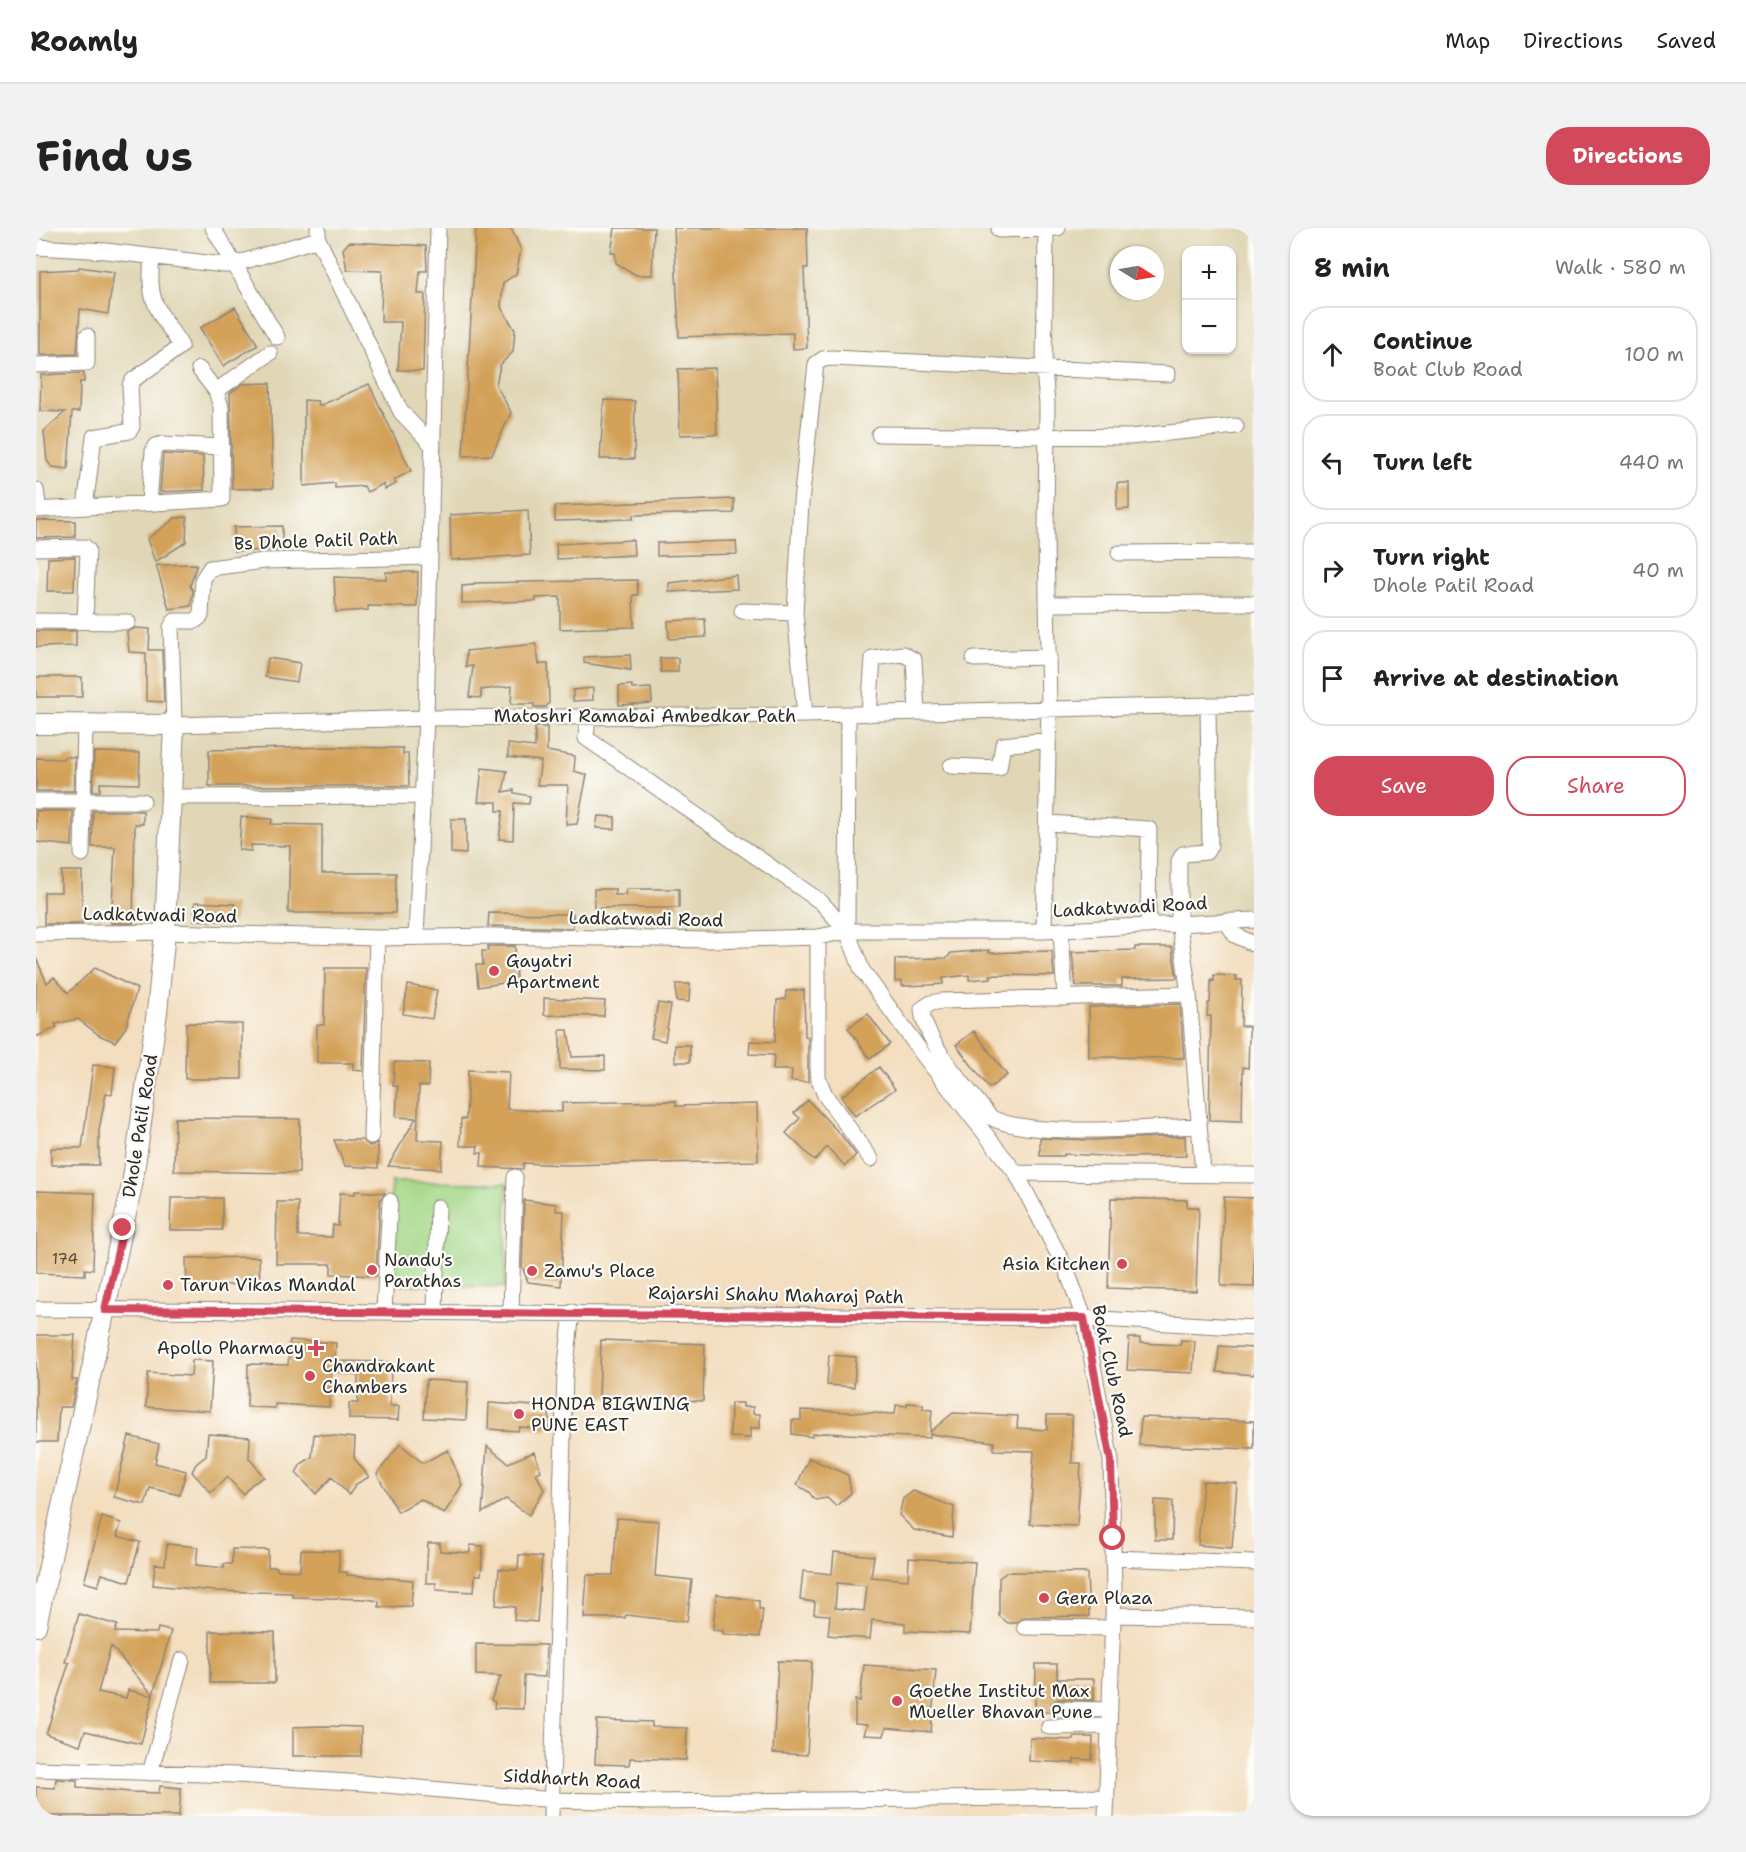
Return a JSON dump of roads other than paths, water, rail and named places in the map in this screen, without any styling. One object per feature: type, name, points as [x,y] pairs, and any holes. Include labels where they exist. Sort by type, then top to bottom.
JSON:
[{"type":"street","points":[[213,228],[277,337]]},
{"type":"street","points":[[416,937],[426,718],[438,228]]},
{"type":"street","points":[[999,230],[1052,228],[1044,369],[1049,657],[1044,931]]},
{"type":"street","points":[[36,247],[106,251],[152,258],[235,264],[318,234],[401,412],[433,446]]},
{"type":"street","points":[[85,507],[94,437],[129,431],[132,427],[130,385],[133,380],[182,346],[152,301],[149,283],[152,258]]},
{"type":"street","points":[[36,364],[87,363],[87,336]]},
{"type":"street","points":[[216,391],[270,353]]},
{"type":"street","points":[[805,715],[795,613],[801,502],[816,364],[823,359],[832,358],[1168,374]]},
{"type":"street","points":[[36,490],[38,510],[222,499],[221,407],[216,391],[199,369]]},
{"type":"street","points":[[879,434],[1130,436],[1236,426]]},
{"type":"street","points":[[149,503],[153,451],[156,446],[163,444],[222,447]]},
{"type":"street","points":[[36,548],[85,547],[88,550],[85,621]]},
{"type":"street","points":[[1119,553],[1254,552]]},
{"type":"street","name":"Bs Dhole Patil Path","points":[[174,725],[171,627],[175,621],[195,621],[201,616],[203,579],[210,568],[264,561],[430,556]]},
{"type":"street","points":[[1047,604],[1254,603]]},
{"type":"street","points":[[742,611],[795,613]]},
{"type":"street","points":[[36,621],[128,622]]},
{"type":"street","points":[[869,714],[873,658],[903,654],[914,660],[917,712]]},
{"type":"street","points":[[974,659],[1049,657]]},
{"type":"street","name":"Matoshri Ramabai Ambedkar Path","points":[[36,724],[174,725],[426,718],[869,714],[1254,704]]},
{"type":"street","points":[[1203,1174],[1189,994],[1179,923],[1180,856],[1206,852],[1210,846],[1208,706]]},
{"type":"street","points":[[846,931],[848,714]]},
{"type":"street","points":[[588,716],[586,738],[821,902],[846,931]]},
{"type":"street","points":[[82,854],[85,725]]},
{"type":"street","name":"Dhole Patil Road","points":[[36,1626],[132,1185],[157,1012],[165,932],[174,725]]},
{"type":"street","points":[[951,766],[999,768],[1003,745],[1048,740]]},
{"type":"street","points":[[171,797],[423,796]]},
{"type":"street","points":[[36,801],[143,801]]},
{"type":"street","points":[[1047,823],[1149,829],[1148,926]]},
{"type":"street","name":"Ladkatwadi Road","points":[[36,934],[165,932],[377,939],[416,937],[711,940],[818,937],[846,931],[1044,931],[1254,920]]},
{"type":"street","points":[[1226,921],[1235,935],[1254,944]]},
{"type":"street","points":[[1061,930],[1065,998]]},
{"type":"street","name":"Boat Club Road","points":[[846,931],[862,970],[924,1056],[1016,1173],[1067,1271],[1084,1318],[1111,1461],[1113,1621],[1106,1816]]},
{"type":"street","points":[[818,937],[818,1078],[825,1095],[871,1159]]},
{"type":"street","points":[[371,1136],[377,939]]},
{"type":"street","points":[[1189,994],[942,1001],[931,1003],[922,1009],[922,1021],[933,1041],[990,1117],[1002,1124],[1045,1129],[1199,1125]]},
{"type":"street","points":[[989,1138],[1002,1124]]},
{"type":"street","points":[[1016,1173],[1254,1175]]},
{"type":"street","points":[[511,1312],[515,1177]]},
{"type":"street","points":[[384,1311],[390,1201]]},
{"type":"street","points":[[435,1311],[438,1207]]},
{"type":"street","name":"Rajarshi Shahu Maharaj Path","points":[[36,1309],[1084,1318],[1254,1328]]},
{"type":"street","points":[[550,1816],[553,1800],[565,1373],[572,1312]]},
{"type":"street","points":[[1113,1558],[1254,1563]]},
{"type":"street","points":[[1025,1627],[1113,1621],[1254,1617]]},
{"type":"street","points":[[150,1773],[182,1660]]},
{"type":"street","points":[[1059,1709],[1110,1710]]},
{"type":"street","points":[[1049,1728],[1109,1726]]},
{"type":"street","name":"Siddharth Road","points":[[36,1769],[364,1783],[650,1809],[1107,1797]]},
{"type":"place","name":"Gayatri Apartment","points":[[494,971]]},
{"type":"place","name":"Asia Kitchen","points":[[1122,1264]]},
{"type":"place","name":"Nandu's Parathas","points":[[372,1270]]},
{"type":"place","name":"Zamu's Place","points":[[532,1271]]},
{"type":"place","name":"Tarun Vikas Mandal","points":[[168,1285]]},
{"type":"place","name":"Apollo Pharmacy","points":[[316,1348]]},
{"type":"place","name":"Chandrakant Chambers","points":[[310,1376]]},
{"type":"place","name":"HONDA BIGWING PUNE EAST","points":[[519,1414]]},
{"type":"place","name":"Gera Plaza","points":[[1044,1598]]},
{"type":"place","name":"Goethe Institut Max Mueller Bhavan Pune","points":[[897,1701]]}]
